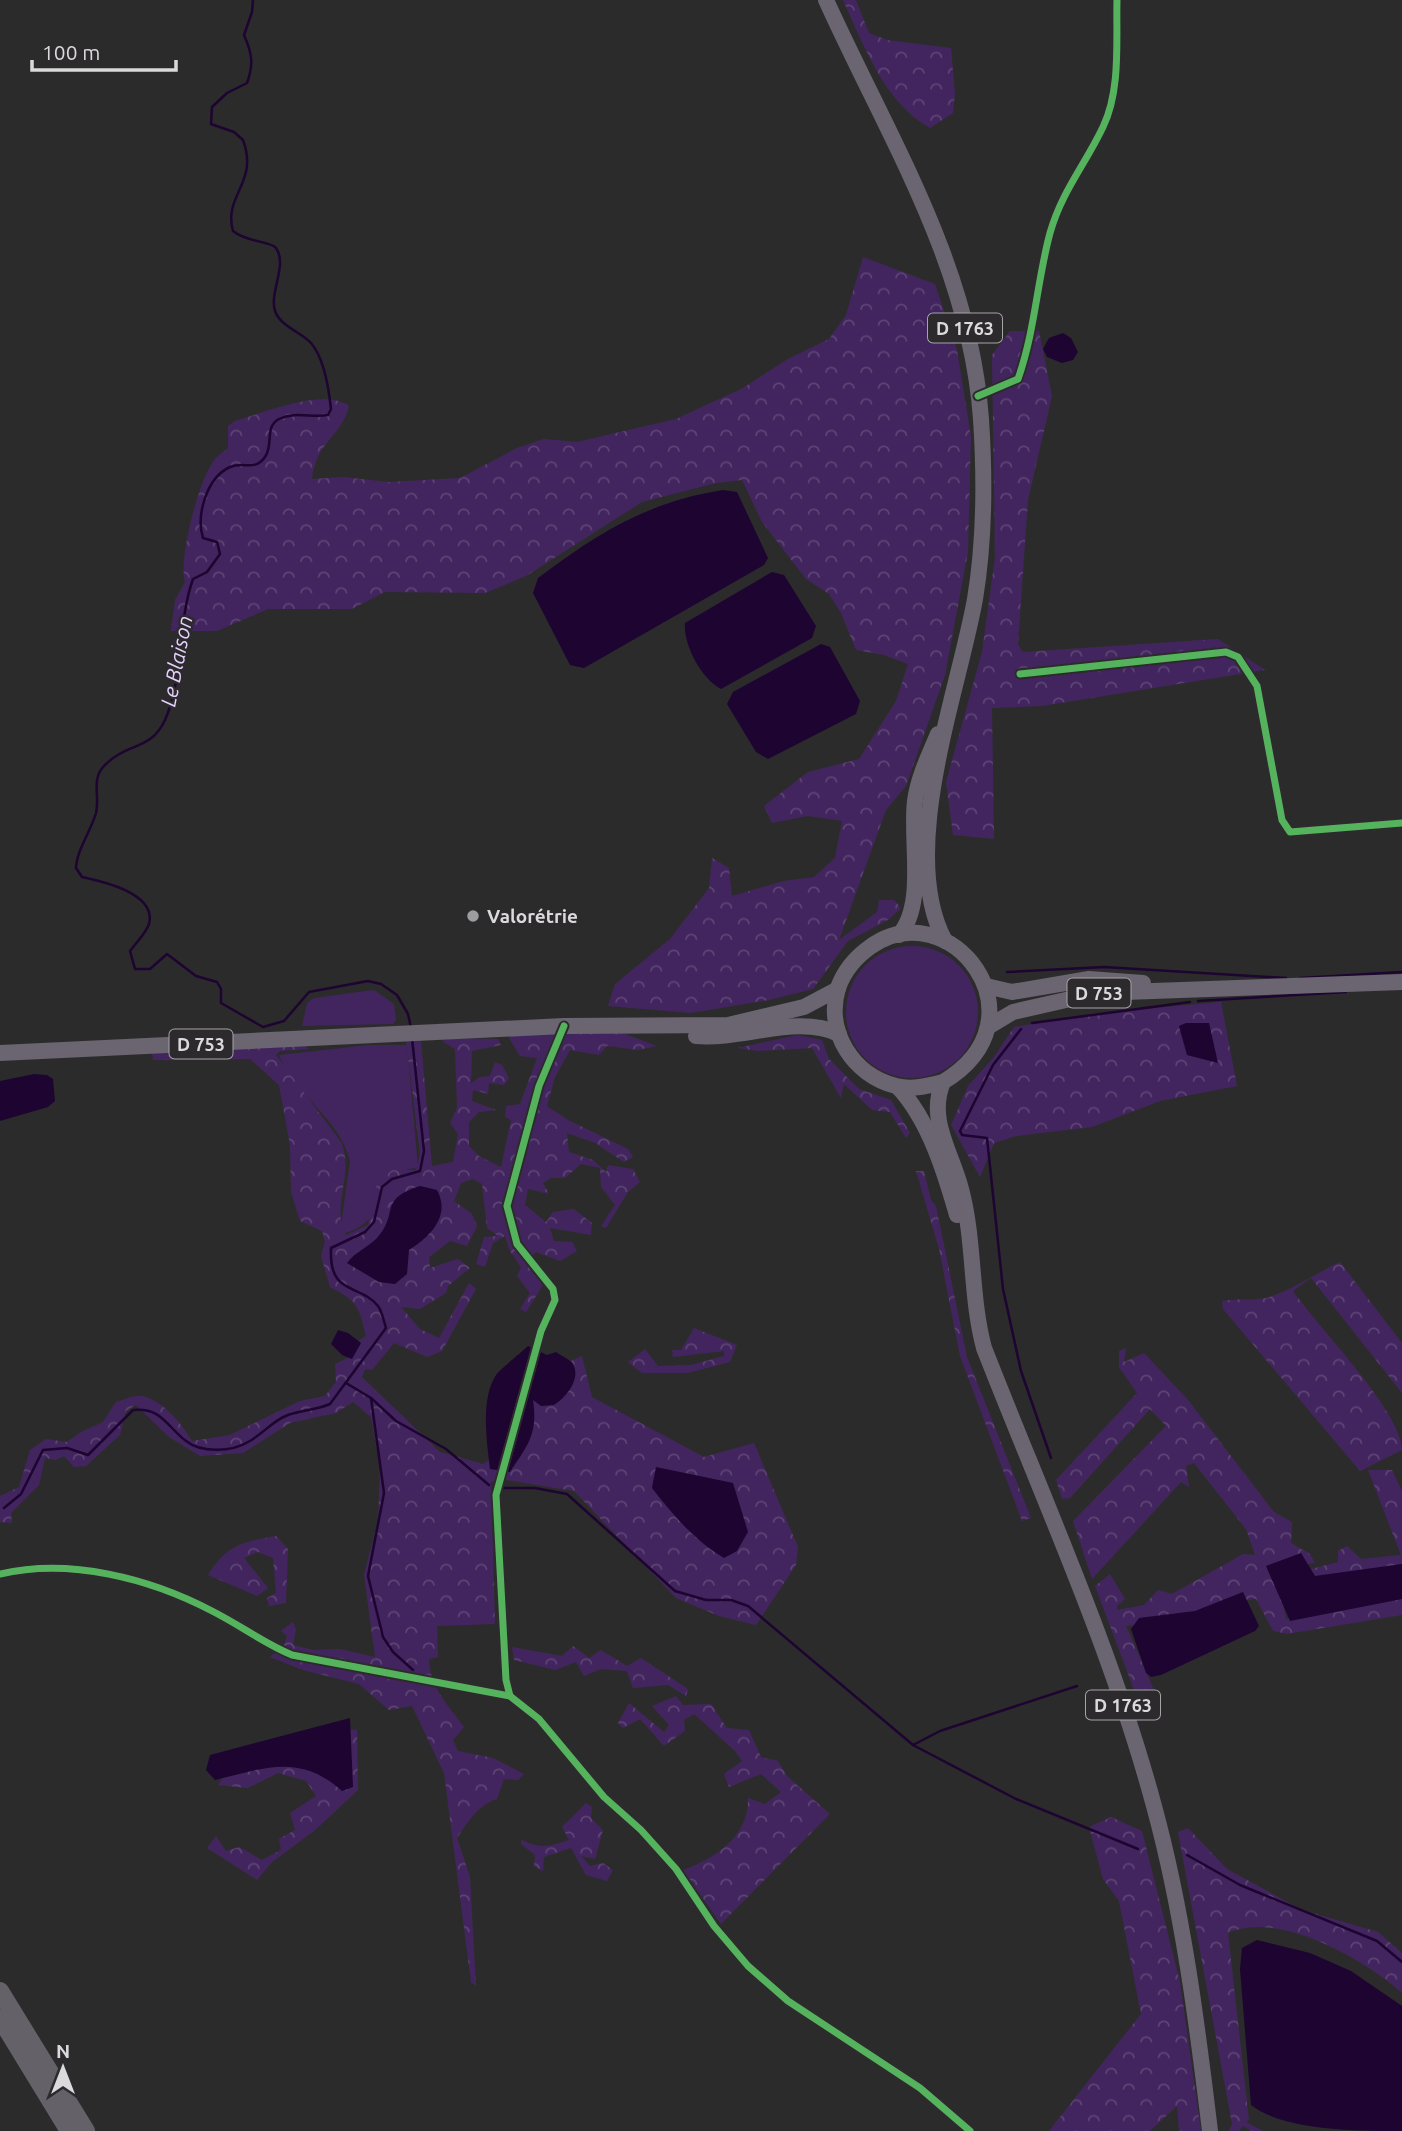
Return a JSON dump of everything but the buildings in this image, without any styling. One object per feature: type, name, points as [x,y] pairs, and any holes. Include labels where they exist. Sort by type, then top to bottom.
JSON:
[{"type":"highway","points":[[0,1991],[86,2131]]},
{"type":"highway","points":[[0,2018],[69,2131]]},
{"type":"main road","name":"D 1763","points":[[826,0],[929,212],[953,276],[978,396],[984,526],[975,598],[929,818],[927,859],[931,904],[945,941]]},
{"type":"main road","name":"D 1763","points":[[900,935],[909,924],[914,900],[916,797],[927,758],[958,682]]},
{"type":"main road","points":[[923,934],[945,941],[964,954],[977,968],[986,986],[990,1006],[988,1027],[978,1052],[961,1071],[943,1082],[919,1088],[898,1087],[875,1079],[858,1066],[839,1034],[835,1015],[838,989],[845,972],[859,955],[876,943],[900,935],[923,934]]},
{"type":"main road","name":"D 753","points":[[986,986],[1012,992],[1069,982],[1108,979],[1215,990]]},
{"type":"main road","name":"D 753","points":[[988,1027],[1013,1012],[1085,995],[1144,990],[1215,990],[1402,982]]},
{"type":"main road","name":"D 753","points":[[0,1053],[564,1026],[699,1027],[749,1021],[804,1007],[838,989]]},
{"type":"main road","name":"D 753","points":[[638,1027],[699,1037],[729,1037],[808,1025],[839,1034]]},
{"type":"main road","name":"D 1763","points":[[943,1082],[937,1108],[938,1124],[962,1190],[974,1297]]},
{"type":"main road","name":"D 1763","points":[[898,1087],[918,1112],[950,1188],[984,1348],[1116,1686],[1155,1809],[1181,1929],[1210,2131]]},
{"type":"street","points":[[978,396],[1018,379],[1030,346],[1050,232],[1065,190],[1103,127],[1110,105],[1117,0]]},
{"type":"street","points":[[1020,674],[1226,652],[1238,657],[1257,686],[1282,820],[1290,832],[1402,823]]},
{"type":"street","points":[[510,1696],[506,1680],[496,1495],[541,1331],[555,1300],[554,1289],[517,1244],[507,1206],[539,1086],[564,1026]]},
{"type":"street","points":[[0,1574],[37,1569],[74,1570],[135,1580],[214,1611],[267,1645],[292,1655],[510,1696],[539,1719],[604,1797],[641,1830],[676,1869],[714,1926],[748,1966],[788,2001],[920,2088],[970,2131]]},
{"type":"green space","points":[[843,0],[856,0],[869,33],[887,40],[951,48],[955,93],[953,113],[930,128],[900,104],[877,72]]},
{"type":"green space","points":[[863,257],[935,284],[957,350],[971,437],[968,552],[945,675],[906,786],[886,810],[839,940],[877,912],[879,900],[894,900],[901,908],[888,920],[848,941],[813,989],[769,1000],[691,1013],[608,1006],[615,984],[670,939],[709,888],[712,858],[729,868],[732,896],[784,881],[814,877],[835,858],[842,821],[808,816],[772,823],[764,806],[808,772],[859,759],[896,701],[908,664],[884,655],[856,650],[841,613],[829,594],[806,579],[762,522],[742,480],[716,483],[642,502],[526,576],[485,593],[385,592],[352,609],[268,609],[217,631],[171,631],[175,600],[185,582],[184,556],[197,500],[209,469],[216,458],[228,448],[228,426],[235,421],[309,400],[325,399],[349,406],[341,425],[318,457],[312,479],[343,477],[389,482],[460,478],[517,448],[544,439],[577,442],[676,419],[743,388],[786,360],[829,339],[846,315]]},
{"type":"green space","points":[[1010,331],[1039,331],[1052,396],[1028,500],[1018,644],[1023,652],[1218,639],[1265,670],[1042,706],[992,708],[994,839],[953,835],[946,782],[982,652],[995,557],[992,355]]},
{"type":"green space","points":[[912,946],[937,951],[959,965],[973,987],[978,1012],[973,1037],[959,1059],[937,1073],[912,1078],[887,1073],[865,1059],[851,1037],[846,1012],[851,987],[865,965],[887,951]]},
{"type":"green space","points":[[374,990],[394,1004],[396,1020],[393,1024],[302,1026],[307,1003],[314,998]]},
{"type":"green space","points":[[1221,1002],[1237,1086],[1160,1101],[1092,1127],[1016,1136],[994,1143],[980,1177],[951,1125],[968,1086],[994,1057],[1014,1027],[1090,1014]]},
{"type":"green space","points":[[514,1033],[622,1033],[657,1046],[638,1050],[607,1046],[599,1055],[570,1050],[555,1077],[547,1106],[568,1120],[628,1149],[633,1157],[624,1162],[595,1143],[567,1133],[569,1152],[593,1160],[606,1172],[608,1165],[633,1169],[640,1182],[628,1192],[606,1228],[601,1226],[615,1205],[601,1187],[600,1168],[581,1164],[565,1178],[551,1178],[543,1183],[549,1194],[528,1189],[525,1205],[546,1222],[553,1212],[574,1209],[592,1223],[591,1235],[550,1228],[554,1241],[572,1242],[577,1251],[560,1261],[536,1252],[525,1263],[543,1285],[526,1312],[520,1309],[530,1293],[517,1276],[521,1267],[510,1251],[505,1236],[493,1243],[485,1267],[476,1264],[484,1237],[498,1236],[487,1228],[482,1184],[473,1179],[461,1183],[454,1201],[472,1214],[477,1226],[467,1246],[450,1241],[429,1257],[430,1268],[458,1259],[470,1268],[448,1286],[446,1293],[420,1309],[401,1307],[420,1329],[439,1338],[469,1283],[476,1289],[442,1351],[427,1357],[394,1343],[372,1370],[365,1369],[362,1377],[440,1452],[483,1464],[523,1438],[533,1398],[574,1365],[571,1361],[582,1356],[592,1397],[704,1457],[754,1443],[798,1547],[796,1565],[756,1625],[719,1616],[676,1598],[574,1491],[507,1480],[491,1482],[495,1624],[437,1626],[438,1657],[429,1659],[436,1687],[464,1727],[453,1740],[458,1751],[493,1758],[524,1774],[518,1780],[504,1779],[497,1799],[479,1810],[457,1838],[470,1877],[476,1986],[471,1982],[444,1773],[412,1706],[389,1710],[359,1684],[303,1670],[270,1657],[284,1645],[287,1636],[281,1631],[293,1622],[296,1630],[293,1645],[313,1650],[340,1649],[375,1657],[364,1575],[378,1521],[380,1467],[371,1417],[353,1402],[336,1413],[290,1423],[243,1453],[200,1456],[169,1437],[136,1405],[126,1411],[120,1435],[86,1466],[74,1467],[64,1456],[56,1460],[45,1458],[39,1485],[11,1513],[12,1523],[0,1522],[0,1496],[19,1487],[30,1450],[46,1439],[67,1442],[103,1422],[116,1402],[138,1396],[154,1401],[176,1419],[192,1441],[230,1435],[300,1401],[325,1396],[336,1382],[335,1364],[350,1357],[351,1346],[366,1336],[356,1306],[346,1296],[330,1287],[321,1256],[325,1242],[322,1231],[300,1221],[291,1192],[290,1145],[279,1085],[250,1059],[153,1060],[152,1051],[305,1045],[308,1049],[280,1051],[276,1055],[341,1142],[345,1154],[345,1178],[340,1213],[346,1235],[368,1225],[377,1184],[392,1170],[416,1170],[420,1154],[406,1040],[421,1041],[432,1166],[453,1162],[458,1134],[450,1123],[457,1108],[455,1049],[442,1041],[452,1038],[498,1039],[501,1045],[472,1051],[471,1083],[480,1077],[490,1076],[495,1062],[502,1065],[509,1078],[504,1085],[489,1083],[488,1094],[473,1090],[472,1101],[496,1110],[479,1112],[469,1122],[469,1146],[479,1156],[501,1167],[511,1120],[505,1117],[506,1106],[520,1104],[537,1058],[520,1056],[509,1038]]},
{"type":"green space","points":[[797,1035],[822,1040],[829,1059],[859,1089],[891,1100],[910,1133],[906,1138],[890,1112],[872,1110],[844,1084],[841,1098],[812,1048],[757,1051],[738,1048]]},
{"type":"green space","points":[[369,1045],[407,1045],[418,1167],[397,1172],[370,1218],[353,1230],[343,1233],[341,1225],[350,1161],[345,1146],[327,1119],[295,1082],[279,1055]]},
{"type":"green space","points":[[916,1171],[924,1171],[931,1200],[936,1206],[967,1357],[1031,1518],[1022,1521],[960,1356],[939,1249]]},
{"type":"green space","points":[[1340,1262],[1402,1343],[1402,1393],[1311,1278],[1293,1291],[1374,1392],[1398,1434],[1402,1450],[1360,1471],[1223,1309],[1222,1301],[1266,1298]]},
{"type":"green space","points":[[694,1328],[737,1345],[730,1362],[687,1373],[642,1373],[628,1362],[645,1349],[658,1366],[691,1365],[724,1356],[724,1351],[673,1357],[672,1350],[681,1350]]},
{"type":"green space","points":[[1126,1348],[1124,1362],[1144,1353],[1188,1400],[1274,1512],[1292,1522],[1291,1543],[1310,1554],[1315,1563],[1276,1568],[1286,1619],[1396,1591],[1402,1593],[1402,1615],[1287,1634],[1273,1631],[1256,1599],[1230,1601],[1186,1619],[1126,1626],[1154,1690],[1136,1695],[1095,1586],[1110,1574],[1125,1599],[1117,1606],[1117,1610],[1144,1605],[1158,1590],[1172,1594],[1243,1554],[1255,1555],[1246,1529],[1194,1463],[1186,1466],[1189,1487],[1181,1482],[1092,1579],[1073,1521],[1166,1426],[1150,1409],[1070,1498],[1062,1499],[1056,1480],[1137,1393],[1119,1367],[1119,1351]]},
{"type":"green space","points":[[1368,1470],[1392,1470],[1402,1491],[1402,1568],[1312,1581],[1311,1569],[1338,1562],[1338,1551],[1347,1546],[1361,1559],[1401,1555]]},
{"type":"green space","points":[[276,1536],[288,1549],[286,1603],[269,1606],[267,1598],[276,1593],[273,1558],[258,1552],[244,1558],[268,1588],[257,1596],[208,1575],[222,1557],[236,1546]]},
{"type":"green space","points":[[573,1646],[589,1658],[601,1650],[627,1666],[641,1658],[688,1689],[686,1696],[668,1685],[633,1688],[627,1671],[601,1669],[584,1676],[576,1662],[555,1670],[514,1660],[512,1647],[562,1656]]},
{"type":"green space","points":[[676,1696],[683,1705],[711,1704],[727,1728],[749,1730],[761,1757],[778,1761],[787,1776],[830,1814],[721,1924],[683,1870],[707,1859],[728,1844],[743,1824],[748,1798],[765,1804],[781,1792],[761,1774],[729,1787],[724,1774],[742,1761],[735,1751],[694,1714],[684,1720],[685,1731],[664,1746],[640,1719],[623,1728],[618,1723],[629,1703],[664,1732],[669,1725],[652,1706]]},
{"type":"green space","points":[[344,1729],[357,1730],[358,1790],[314,1831],[272,1862],[257,1880],[207,1848],[216,1836],[226,1851],[239,1847],[262,1860],[281,1850],[279,1839],[295,1830],[290,1813],[316,1796],[306,1781],[278,1773],[248,1788],[218,1785],[230,1767]]},
{"type":"green space","points":[[586,1803],[592,1807],[591,1818],[603,1830],[595,1859],[581,1856],[590,1866],[603,1863],[613,1870],[607,1881],[586,1875],[571,1848],[544,1857],[543,1871],[534,1866],[535,1855],[521,1844],[521,1839],[533,1845],[545,1846],[569,1840],[562,1827]]},
{"type":"green space","points":[[1111,1817],[1142,1831],[1180,1982],[1201,2131],[1179,2131],[1177,2106],[1150,2131],[1049,2131],[1141,2014],[1119,1901],[1103,1879],[1089,1827]]},
{"type":"green space","points":[[1188,1828],[1227,1869],[1302,1910],[1378,1932],[1402,1953],[1402,1993],[1366,1966],[1343,1953],[1295,1933],[1271,1928],[1248,1928],[1228,1933],[1249,2120],[1246,2122],[1263,2131],[1251,2131],[1243,2126],[1239,2131],[1229,2131],[1232,2124],[1178,1832]]},
{"type":"shaded area","points":[[1063,333],[1071,338],[1078,352],[1073,360],[1062,363],[1047,357],[1043,349],[1049,338]]},
{"type":"shaded area","points":[[723,490],[737,492],[768,558],[764,565],[584,668],[570,665],[533,593],[538,578],[603,534],[647,511],[670,502]]},
{"type":"shaded area","points":[[772,572],[784,575],[816,626],[812,638],[721,689],[707,677],[695,660],[687,641],[685,623]]},
{"type":"shaded area","points":[[821,644],[830,647],[860,701],[856,714],[768,759],[756,752],[727,704],[733,692]]},
{"type":"shaded area","points":[[1186,1023],[1209,1023],[1218,1063],[1187,1055],[1179,1026]]},
{"type":"shaded area","points":[[34,1074],[47,1075],[53,1079],[55,1101],[48,1107],[0,1121],[0,1081]]},
{"type":"shaded area","points":[[420,1186],[437,1190],[441,1200],[440,1217],[431,1232],[409,1250],[407,1274],[395,1284],[379,1282],[347,1263],[384,1229],[398,1197]]},
{"type":"shaded area","points":[[338,1330],[348,1333],[361,1343],[352,1359],[342,1355],[331,1344]]},
{"type":"shaded area","points":[[528,1346],[547,1355],[556,1352],[571,1362],[575,1377],[567,1394],[554,1405],[541,1406],[533,1400],[533,1431],[510,1472],[490,1469],[486,1409],[491,1385],[498,1373]]},
{"type":"shaded area","points":[[656,1467],[733,1483],[748,1532],[737,1551],[724,1558],[685,1526],[652,1488]]},
{"type":"shaded area","points":[[1301,1553],[1315,1576],[1402,1564],[1402,1599],[1290,1621],[1266,1566]]},
{"type":"shaded area","points":[[1243,1592],[1259,1626],[1255,1631],[1161,1675],[1151,1677],[1146,1673],[1131,1629],[1139,1618],[1195,1611]]},
{"type":"shaded area","points":[[350,1718],[353,1787],[342,1791],[326,1779],[296,1768],[266,1768],[215,1780],[206,1770],[210,1755]]},
{"type":"shaded area","points":[[1257,1940],[1310,1953],[1351,1971],[1402,2006],[1402,2131],[1343,2130],[1301,2125],[1265,2114],[1251,2105],[1240,1969],[1242,1948]]},
{"type":"waterway","name":"Le Blaison","points":[[253,0],[244,35],[251,59],[247,83],[227,93],[212,107],[211,124],[234,132],[243,140],[247,167],[233,208],[233,231],[276,248],[280,262],[274,296],[275,311],[281,321],[307,339],[316,349],[325,374],[331,409],[328,415],[291,415],[274,422],[265,457],[257,464],[230,467],[222,472],[209,488],[202,509],[201,529],[203,538],[217,542],[220,554],[207,572],[193,579],[171,703],[165,720],[153,737],[113,758],[100,771],[96,813],[76,868],[82,877],[126,890],[145,904],[149,913],[149,924],[130,951],[135,969],[150,969],[167,954],[196,976],[217,982],[221,989],[221,1003],[263,1027],[284,1021],[309,992],[368,981],[381,984],[397,995],[408,1014],[411,1028]]},
{"type":"waterway","points":[[1007,972],[1104,967],[1286,978]]},
{"type":"waterway","points":[[1300,978],[1402,972]]},
{"type":"waterway","points":[[1198,1001],[1346,992]]},
{"type":"waterway","points":[[1032,1023],[1190,1002]]},
{"type":"waterway","points":[[1021,1029],[993,1065],[960,1131],[962,1135],[987,1138],[1003,1289],[1021,1371],[1051,1458]]},
{"type":"waterway","name":"Le Blaison","points":[[4,1508],[21,1494],[43,1450],[67,1448],[88,1455],[133,1410],[158,1415],[192,1445],[217,1450],[241,1445],[288,1415],[330,1404],[386,1328],[378,1306],[340,1282],[332,1264],[331,1248],[365,1232],[374,1222],[382,1187],[392,1179],[420,1171],[424,1151],[412,1038]]},
{"type":"waterway","points":[[346,1383],[371,1398],[384,1493],[368,1576],[383,1637],[393,1652],[413,1670]]},
{"type":"waterway","points":[[371,1398],[396,1421],[446,1449],[489,1485]]},
{"type":"waterway","points":[[503,1488],[535,1488],[567,1494],[675,1591],[706,1600],[731,1600],[748,1606],[913,1745],[940,1731],[1077,1686]]},
{"type":"waterway","points":[[913,1745],[1016,1799],[1138,1849]]},
{"type":"waterway","points":[[1187,1855],[1240,1885],[1377,1941],[1402,1962]]},
{"type":"cycle path","points":[[978,396],[1018,379],[1055,218],[1109,113],[1115,81],[1117,0]]},
{"type":"cycle path","points":[[1020,674],[1226,652],[1238,657],[1257,686],[1282,820],[1290,832],[1402,823]]},
{"type":"cycle path","points":[[564,1026],[539,1086],[507,1206],[517,1244],[553,1289],[555,1300],[541,1331],[496,1495],[506,1680],[510,1696],[539,1719],[604,1797],[641,1830],[676,1869],[714,1926],[748,1966],[788,2001],[920,2088],[970,2131]]},
{"type":"cycle path","points":[[0,1574],[54,1568],[109,1574],[188,1599],[292,1655],[510,1696]]},
{"type":"place","name":"Valorétrie","points":[[473,916]]}]
